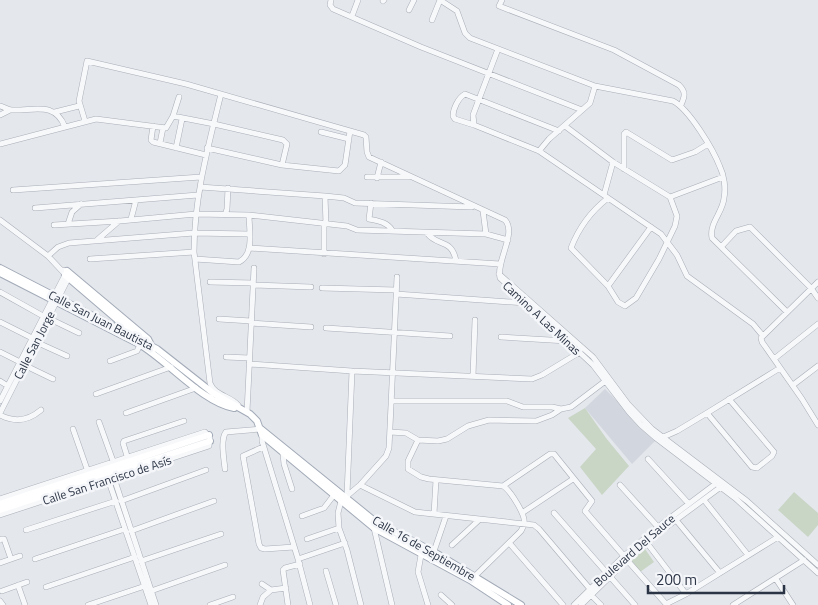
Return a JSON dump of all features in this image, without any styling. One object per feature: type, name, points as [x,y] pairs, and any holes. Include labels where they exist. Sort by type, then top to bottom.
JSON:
[{"type":"main road","name":"Calle San Juan Bautista","points":[[0,268],[55,299]]},
{"type":"main road","name":"Calle San Juan Bautista","points":[[0,273],[150,348],[162,352],[213,394],[240,409]]},
{"type":"main road","points":[[66,273],[134,333],[138,341]]},
{"type":"main road","points":[[66,273],[148,339],[150,348]]},
{"type":"main road","name":"Calle San Juan Bautista","points":[[150,348],[196,388],[215,401],[227,407],[240,409]]},
{"type":"main road","points":[[240,409],[248,412]]},
{"type":"main road","name":"Calle 16 de Septiembre","points":[[248,412],[254,417],[261,432],[283,454],[334,495],[344,498],[374,528],[470,580],[508,605]]},
{"type":"main road","name":"Calle 16 de Septiembre","points":[[261,432],[377,522],[434,552],[521,605]]},
{"type":"main road","name":"Calle San Francisco de Asís","points":[[0,504],[210,438]]},
{"type":"main road","name":"Calle San Francisco de Asís","points":[[0,510],[109,470]]},
{"type":"street","points":[[331,0],[330,5],[333,9],[421,47],[582,110]]},
{"type":"street","points":[[352,16],[358,0]]},
{"type":"street","points":[[409,10],[414,0]]},
{"type":"street","points":[[432,20],[440,0],[457,10],[468,37],[596,86],[673,101],[681,105],[708,144],[721,167],[724,199],[711,231],[714,241],[722,246],[787,312]]},
{"type":"street","points":[[502,0],[499,6],[614,50],[679,85],[685,91],[681,105]]},
{"type":"street","points":[[474,125],[473,115],[498,49]]},
{"type":"street","points":[[85,121],[79,106],[88,61],[221,94],[350,130],[366,137],[368,155],[409,177],[505,220],[509,224],[508,240],[500,264],[250,248]]},
{"type":"street","points":[[540,151],[549,139],[590,103],[596,86]]},
{"type":"street","points":[[221,94],[201,177],[194,233],[194,252],[211,387],[234,402],[240,409]]},
{"type":"street","points":[[559,131],[479,98],[463,94],[454,112],[454,118],[540,151],[662,234],[677,255],[687,276],[753,324],[763,336]]},
{"type":"street","points":[[0,144],[96,118],[164,128],[169,125],[179,97]]},
{"type":"street","points":[[0,106],[10,110],[42,109],[54,112],[60,116],[65,127]]},
{"type":"street","points":[[54,112],[79,106]]},
{"type":"street","points":[[0,115],[10,110]]},
{"type":"street","points":[[173,116],[283,140],[287,144],[282,165]]},
{"type":"street","points":[[176,148],[182,119]]},
{"type":"street","points":[[153,126],[152,141],[206,155]]},
{"type":"street","points":[[565,126],[613,162],[670,197],[675,197],[723,176]]},
{"type":"street","points":[[160,143],[164,128]]},
{"type":"street","points":[[207,148],[282,165],[322,170],[341,170],[345,163],[350,130]]},
{"type":"street","points":[[321,132],[349,139]]},
{"type":"street","points":[[624,168],[624,134],[626,132],[672,160],[695,152],[708,144]]},
{"type":"street","points":[[377,178],[381,162]]},
{"type":"street","points":[[613,162],[606,197],[583,223],[571,248],[608,286],[619,303],[625,306],[636,298],[655,267],[677,219],[670,197]]},
{"type":"street","points":[[13,190],[201,177]]},
{"type":"street","points":[[367,177],[409,177]]},
{"type":"street","points":[[200,187],[325,196],[344,198],[355,203],[475,207]]},
{"type":"street","points":[[225,215],[228,188]]},
{"type":"street","points":[[35,208],[198,195]]},
{"type":"street","points":[[324,254],[325,196]]},
{"type":"street","points":[[131,219],[136,200]]},
{"type":"street","points":[[362,229],[370,219],[371,203]]},
{"type":"street","points":[[68,224],[72,212],[82,204]]},
{"type":"street","points":[[483,210],[486,234]]},
{"type":"street","points":[[54,224],[120,221],[196,214],[225,215],[362,229],[486,234],[508,240]]},
{"type":"street","points":[[195,259],[239,262],[245,258],[250,248],[249,216]]},
{"type":"street","points":[[370,219],[383,222],[392,230]]},
{"type":"street","points":[[97,240],[120,221]]},
{"type":"street","points":[[1,223],[48,256],[66,273]]},
{"type":"street","points":[[608,286],[651,227]]},
{"type":"street","points":[[722,246],[736,231],[750,227],[811,288],[818,298]]},
{"type":"street","points":[[48,256],[61,245],[97,240],[194,233],[250,234]]},
{"type":"street","points":[[427,233],[432,238],[448,245],[454,251],[456,261]]},
{"type":"street","points":[[90,259],[194,252]]},
{"type":"street","name":"Camino A Las Minas","points":[[500,264],[500,278],[534,304],[581,351],[660,438],[721,483]]},
{"type":"street","points":[[248,412],[248,364],[254,268]]},
{"type":"street","name":"Calle San Jorge","points":[[0,401],[46,317],[66,273]]},
{"type":"street","points":[[344,498],[360,484],[388,453],[390,448],[397,277]]},
{"type":"street","points":[[210,282],[311,287]]},
{"type":"street","points":[[818,282],[761,338],[792,385],[816,414],[818,425]]},
{"type":"street","name":"Camino A Las Minas","points":[[509,285],[567,341],[581,351]]},
{"type":"street","points":[[322,288],[396,292],[534,304]]},
{"type":"street","points":[[0,292],[79,333]]},
{"type":"street","points":[[219,319],[311,327]]},
{"type":"street","points":[[473,376],[475,320]]},
{"type":"street","points":[[0,322],[67,356]]},
{"type":"street","points":[[774,359],[818,324]]},
{"type":"street","points":[[326,328],[450,336]]},
{"type":"street","points":[[501,337],[567,341]]},
{"type":"street","points":[[110,361],[137,351],[138,341]]},
{"type":"street","points":[[248,364],[392,373],[535,378],[581,351]]},
{"type":"street","points":[[0,352],[53,379]]},
{"type":"street","points":[[226,357],[249,358]]},
{"type":"street","name":"Calle San Jorge","points":[[0,414],[22,363]]},
{"type":"street","points":[[792,385],[818,366]]},
{"type":"street","points":[[96,394],[171,367]]},
{"type":"street","points":[[660,438],[707,414],[780,368]]},
{"type":"street","points":[[352,371],[344,498],[338,519],[361,605]]},
{"type":"street","points":[[390,432],[406,433],[418,440],[442,441],[468,426],[489,420],[536,421],[552,415],[561,409],[571,407],[607,380]]},
{"type":"street","points":[[0,381],[8,386]]},
{"type":"street","points":[[126,412],[196,388]]},
{"type":"street","points":[[707,414],[752,467],[757,468],[772,456],[774,452],[729,399]]},
{"type":"street","points":[[391,401],[507,401],[523,407],[552,407],[561,409]]},
{"type":"street","points":[[0,414],[12,420],[22,420],[32,417],[41,410]]},
{"type":"street","points":[[127,456],[124,441],[184,421]]},
{"type":"street","points":[[99,422],[109,470],[119,501],[132,531],[156,605]]},
{"type":"street","points":[[73,429],[87,469]]},
{"type":"street","points":[[670,445],[677,431]]},
{"type":"street","name":"Calle San Francisco de Asís","points":[[0,515],[109,470],[127,456],[205,432],[210,438]]},
{"type":"street","points":[[225,468],[222,450],[223,436],[226,432],[261,432],[310,605]]},
{"type":"street","points":[[418,440],[408,461],[408,469],[421,477],[436,480],[502,486],[507,489],[522,513],[524,524],[521,531],[475,576]]},
{"type":"street","points":[[264,447],[243,456],[259,544],[261,548],[294,547]]},
{"type":"street","points":[[283,454],[284,464],[292,489]]},
{"type":"street","points":[[502,486],[551,454],[554,454],[592,501],[585,512],[666,604],[686,594],[778,537]]},
{"type":"street","points":[[648,459],[689,504]]},
{"type":"street","name":"Calle San Francisco de Asís","points":[[0,498],[87,469],[109,470]]},
{"type":"street","points":[[26,530],[119,501],[206,470]]},
{"type":"street","points":[[522,513],[573,479]]},
{"type":"street","points":[[434,514],[436,480]]},
{"type":"street","points":[[721,483],[818,574]]},
{"type":"street","points":[[721,483],[754,506],[818,565]]},
{"type":"street","name":"Boulevard Del Sauce","points":[[625,558],[704,500],[721,483]]},
{"type":"street","name":"Boulevard Del Sauce","points":[[574,605],[591,592],[658,527],[721,483]]},
{"type":"street","points":[[360,484],[415,512],[534,525],[601,605]]},
{"type":"street","points":[[620,485],[658,527]]},
{"type":"street","points":[[302,516],[324,508],[334,495]]},
{"type":"street","points":[[704,500],[748,555]]},
{"type":"street","points":[[119,501],[125,529],[150,605]]},
{"type":"street","points":[[132,531],[214,501]]},
{"type":"street","points":[[554,513],[635,605]]},
{"type":"street","points":[[431,560],[446,516]]},
{"type":"street","points":[[452,545],[479,520]]},
{"type":"street","points":[[676,520],[720,573]]},
{"type":"street","points":[[307,539],[339,528]]},
{"type":"street","points":[[374,528],[392,605]]},
{"type":"street","points":[[35,559],[125,529]]},
{"type":"street","points":[[141,561],[221,534]]},
{"type":"street","points":[[0,540],[3,538],[11,559]]},
{"type":"street","points":[[288,605],[284,569],[345,543]]},
{"type":"street","points":[[647,543],[686,594]]},
{"type":"street","points":[[512,545],[563,605]]},
{"type":"street","points":[[421,555],[418,572],[428,605]]},
{"type":"street","points":[[0,563],[20,556]]},
{"type":"street","points":[[737,604],[808,556]]},
{"type":"street","points":[[46,587],[135,558]]},
{"type":"street","points":[[151,591],[225,565]]},
{"type":"street","points":[[326,571],[336,605]]},
{"type":"street","points":[[776,579],[791,605]]},
{"type":"street","points":[[2,591],[27,582]]},
{"type":"street","points":[[18,584],[25,605]]},
{"type":"street","points":[[262,584],[271,590]]},
{"type":"street","points":[[88,605],[145,586]]},
{"type":"street","points":[[260,605],[263,597],[271,590],[286,588]]},
{"type":"street","name":"Boulevard Del Sauce","points":[[582,605],[591,592]]},
{"type":"street","points":[[441,595],[452,605]]},
{"type":"street","points":[[210,605],[233,598]]},
{"type":"street","points":[[0,601],[3,605]]},
{"type":"shaded area","points":[[605,389],[656,440],[632,464],[585,408]]},
{"type":"green space","points":[[585,408],[629,466],[602,495],[580,467],[596,449],[568,418]]},
{"type":"green space","points":[[794,492],[818,513],[818,525],[808,537],[778,510]]},
{"type":"green space","points":[[645,549],[654,562],[640,572],[628,559]]}]
